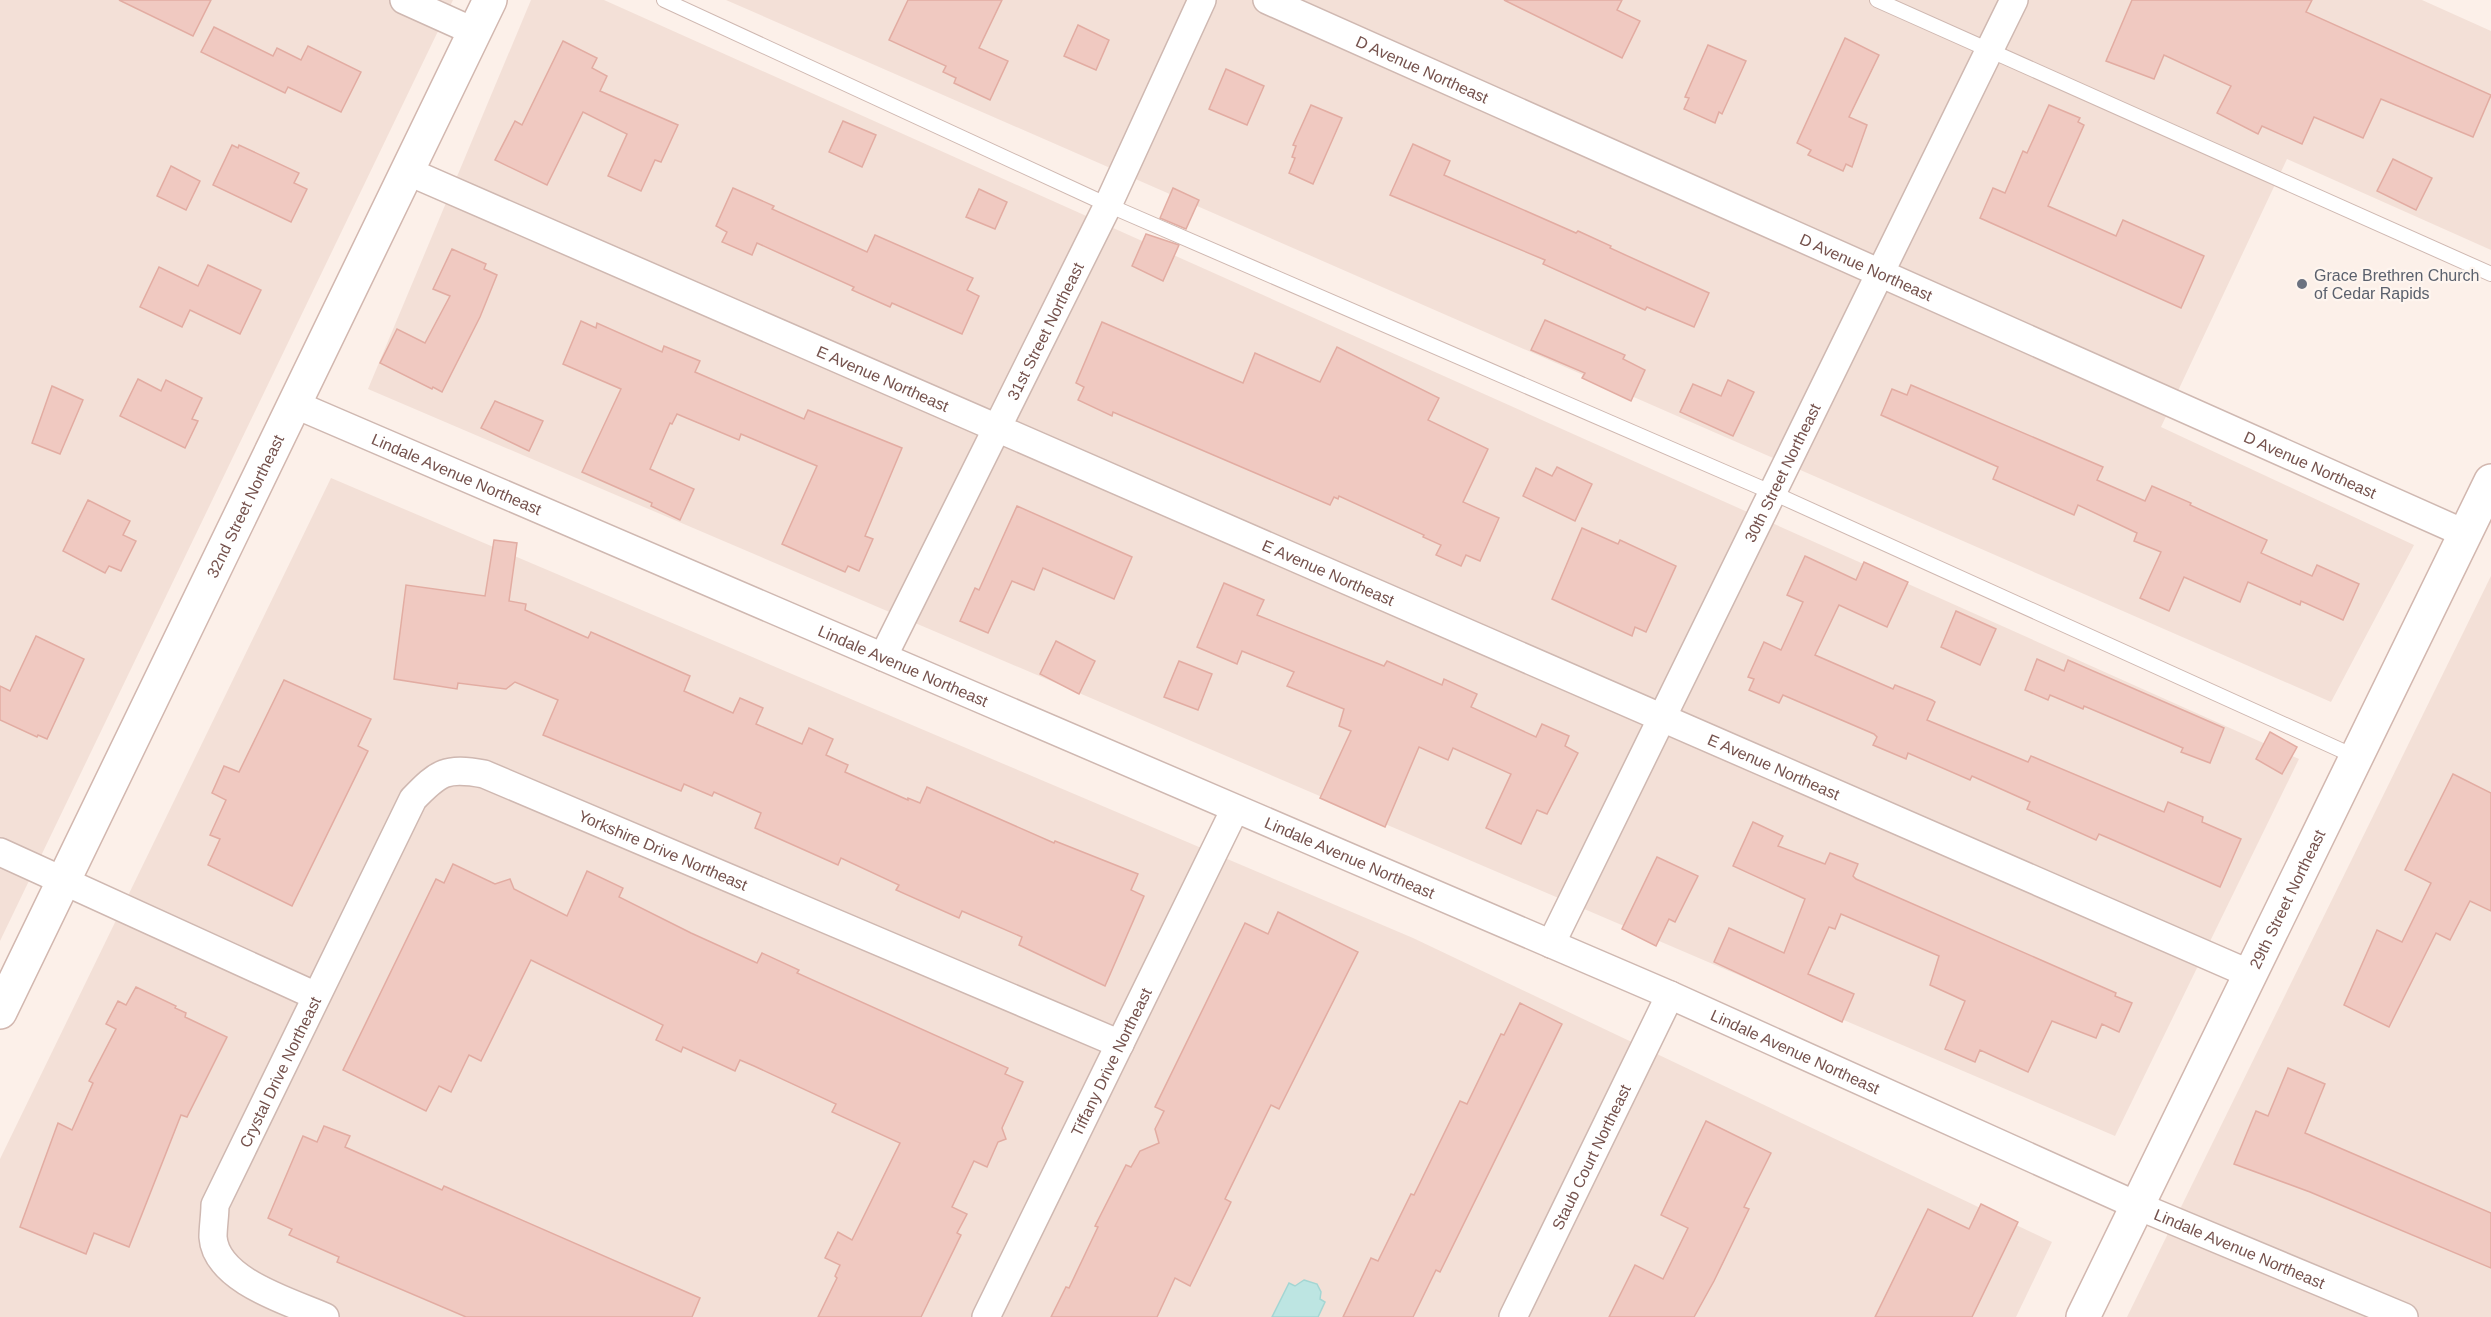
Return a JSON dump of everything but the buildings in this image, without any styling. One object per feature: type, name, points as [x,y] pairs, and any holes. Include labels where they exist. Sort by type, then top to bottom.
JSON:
[{"type":"main road","name":"32nd Street Northeast","points":[[0,1012],[490,0]]},
{"type":"main road","name":"29th Street Northeast","points":[[2083,1317],[2491,482]]},
{"type":"street","points":[[404,0],[475,32]]},
{"type":"street","name":"31st Street Northeast","points":[[883,657],[1108,205],[1202,0]]},
{"type":"street","name":"D Avenue Northeast","points":[[1267,0],[2466,534]]},
{"type":"street","name":"30th Street Northeast","points":[[1551,944],[2014,0]]},
{"type":"street","name":"E Avenue Northeast","points":[[407,171],[2250,974]]},
{"type":"street","name":"Lindale Avenue Northeast","points":[[294,404],[1670,995],[2138,1206],[2404,1317]]},
{"type":"street","name":"Yorkshire Drive Northeast","points":[[316,996],[413,799],[435,776],[461,770],[484,774],[1120,1044]]},
{"type":"street","name":"Tiffany Drive Northeast","points":[[986,1317],[1235,809]]},
{"type":"street","name":"Crystal Drive Northeast","points":[[0,852],[316,996],[215,1204],[213,1239],[225,1264],[247,1283],[325,1317]]},
{"type":"street","name":"Staub Court Northeast","points":[[1513,1317],[1670,995]]},
{"type":"lane","points":[[664,0],[1108,205],[1773,493],[2356,758]]},
{"type":"lane","points":[[1877,0],[2491,274]]},
{"type":"shaded area","points":[[0,0],[453,0],[0,941]]},
{"type":"shaded area","points":[[531,0],[604,0],[2299,759],[2115,1136],[368,389]]},
{"type":"shaded area","points":[[726,0],[2422,0],[2491,31],[2491,250],[2287,159],[2161,427],[2414,545],[2331,702]]},
{"type":"shaded area","points":[[331,478],[1413,938],[2052,1242],[2016,1317],[0,1317],[0,1159]]},
{"type":"shaded area","points":[[2491,576],[2491,1317],[2127,1317]]},
{"type":"water","points":[[1304,1280],[1317,1284],[1321,1292],[1320,1299],[1325,1302],[1318,1317],[1272,1317],[1289,1283],[1295,1286]]},
{"type":"place","name":"Grace Brethren Church of Cedar Rapids","points":[[2302,284]]}]
